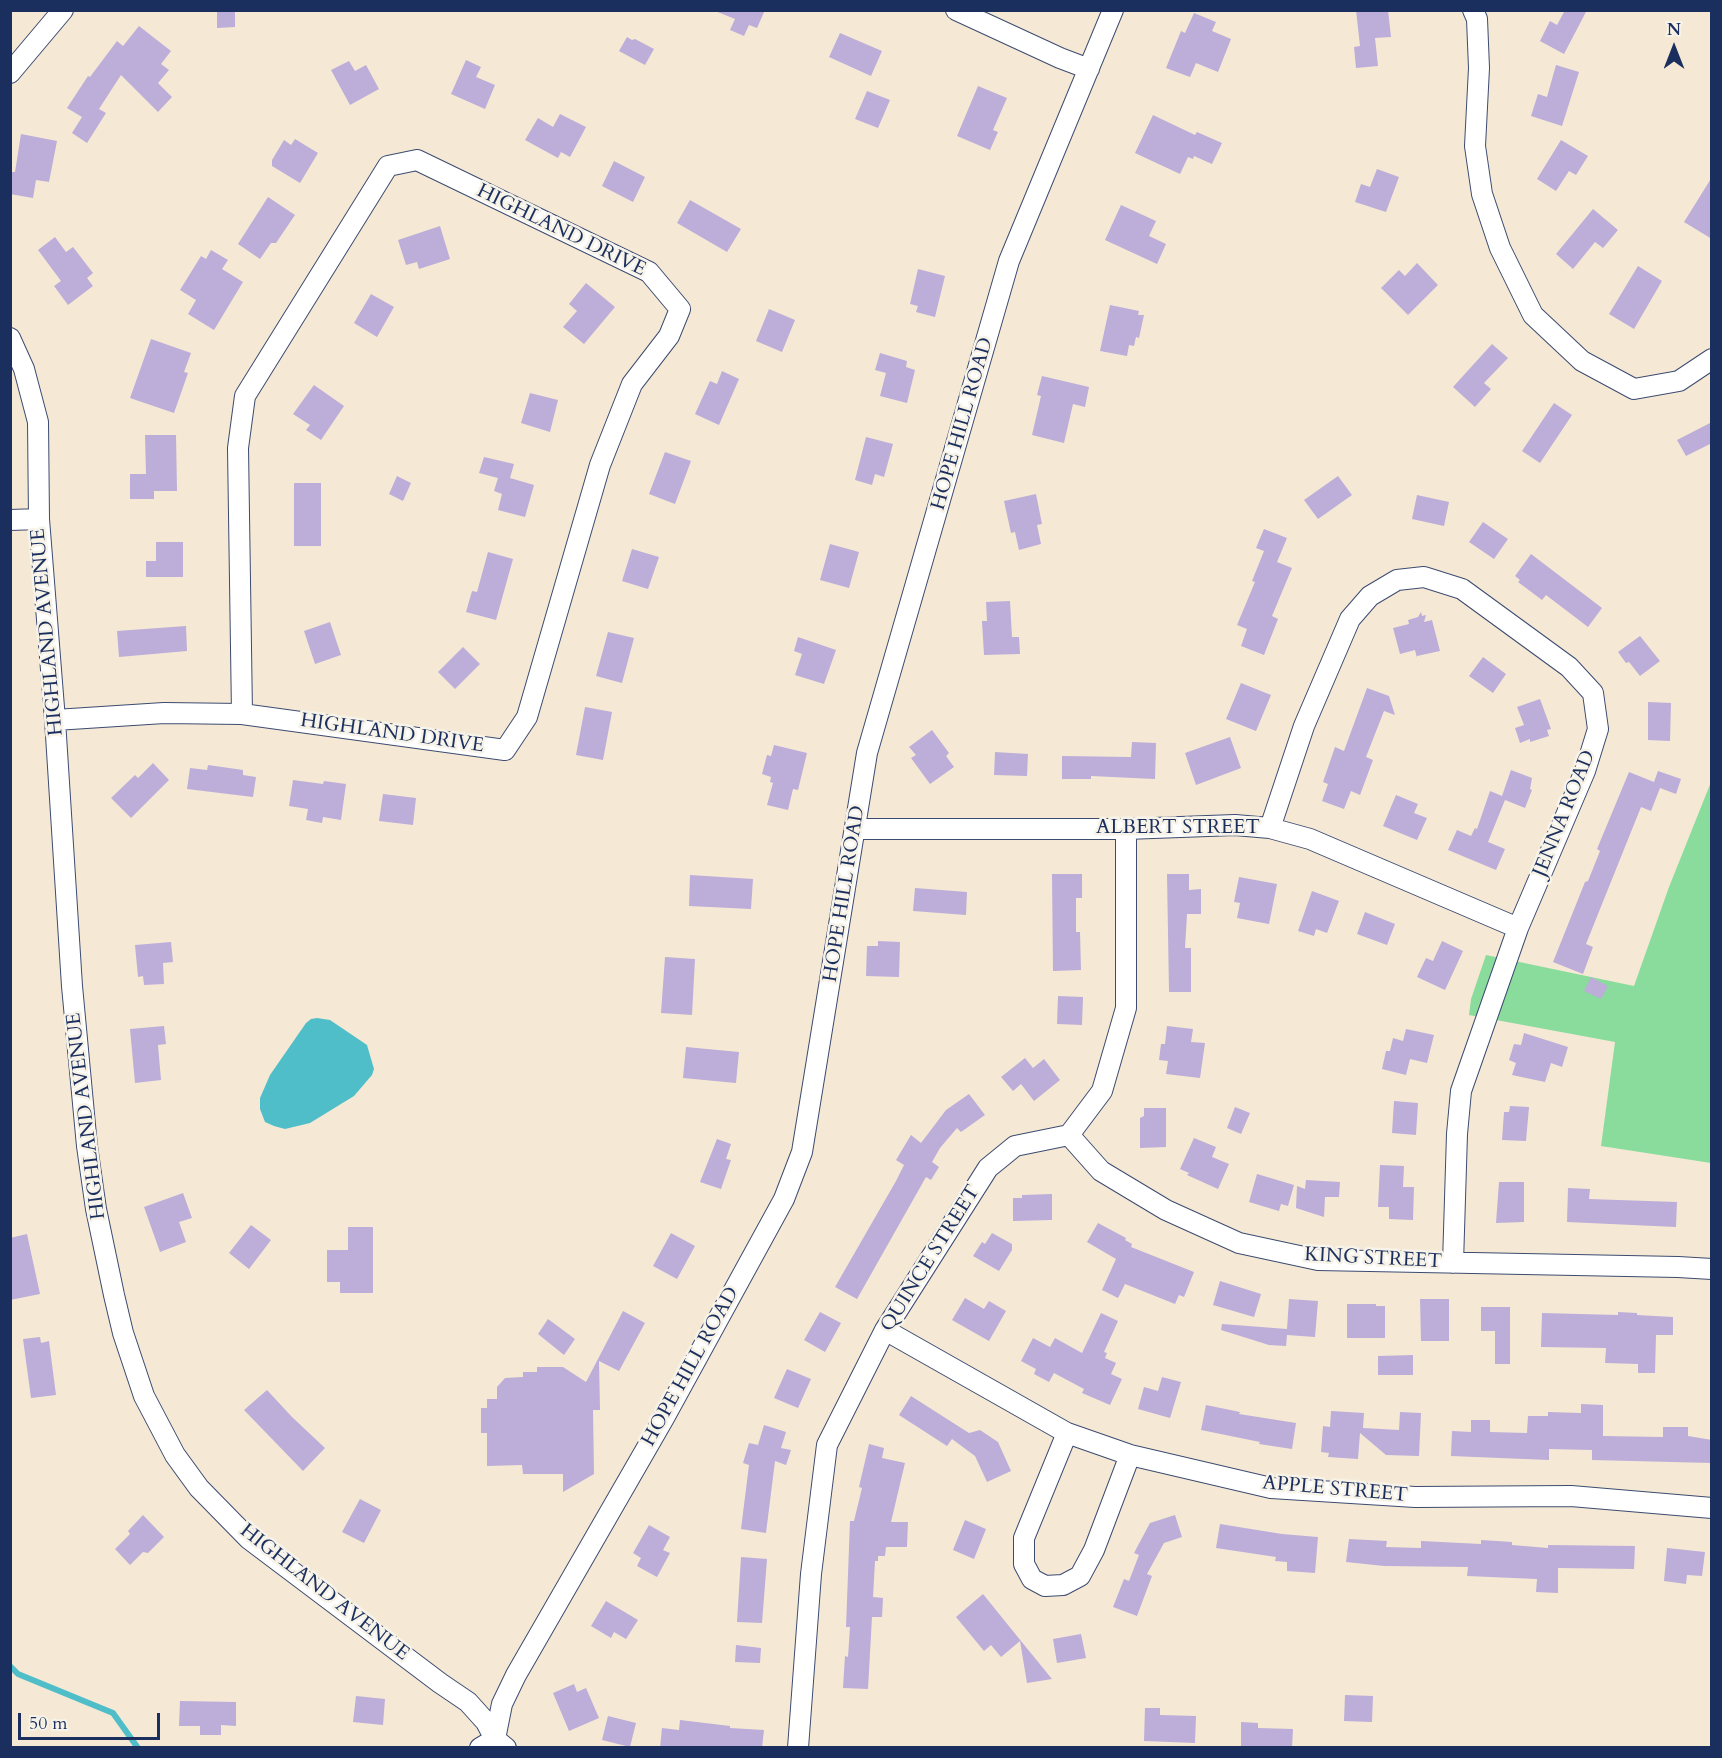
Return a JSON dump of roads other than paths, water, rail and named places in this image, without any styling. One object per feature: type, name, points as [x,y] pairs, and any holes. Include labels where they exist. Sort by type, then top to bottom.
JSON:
[{"type":"street","points":[[10,73],[63,10]]},
{"type":"street","points":[[956,10],[1059,58],[1089,69]]},
{"type":"street","name":"HOPE HILL ROAD","points":[[494,1745],[502,1704],[516,1675],[664,1418],[784,1199],[802,1152],[867,753],[1009,261],[1113,10]]},
{"type":"street","points":[[1473,10],[1477,19],[1479,69],[1475,146],[1482,194],[1500,248],[1533,315],[1582,362],[1634,389],[1679,381],[1712,358]]},
{"type":"street","name":"HIGHLAND DRIVE","points":[[55,720],[164,713],[242,714],[505,750],[527,717],[600,465],[632,384],[669,336],[680,309],[649,272],[417,160],[388,165],[245,396],[237,448],[242,714]]},
{"type":"street","name":"HIGHLAND AVENUE","points":[[10,338],[24,369],[38,422],[39,519],[72,986],[87,1146],[96,1209],[114,1295],[123,1333],[144,1396],[175,1455],[199,1488],[249,1539],[468,1702],[486,1722],[494,1745]]},
{"type":"street","points":[[10,520],[39,519]]},
{"type":"street","name":"JENNA ROAD","points":[[1270,828],[1304,726],[1350,619],[1371,596],[1397,580],[1424,577],[1462,588],[1569,668],[1593,693],[1598,729],[1585,771],[1518,928],[1461,1091],[1457,1134],[1454,1263]]},
{"type":"street","name":"ALBERT STREET","points":[[855,829],[1126,829],[1235,825],[1270,828],[1310,839],[1518,928]]},
{"type":"street","points":[[1069,1135],[1102,1091],[1126,1008],[1126,829]]},
{"type":"street","name":"KING STREET","points":[[1069,1135],[1101,1171],[1166,1210],[1239,1243],[1318,1260],[1712,1269]]},
{"type":"street","name":"QUINCE STREET","points":[[798,1748],[811,1574],[827,1445],[885,1330],[988,1168],[1015,1146],[1069,1135]]},
{"type":"street","name":"APPLE STREET","points":[[885,1330],[1067,1433],[1130,1455],[1271,1488],[1415,1497],[1571,1496],[1712,1508]]},
{"type":"street","points":[[1067,1433],[1024,1538],[1024,1564],[1032,1579],[1045,1586],[1063,1585],[1080,1576],[1094,1550],[1130,1455]]},
{"type":"water","points":[[317,1018],[330,1020],[367,1045],[374,1069],[372,1075],[354,1096],[310,1123],[285,1129],[265,1122],[260,1109],[260,1098],[270,1075],[306,1023]]},
{"type":"waterway","points":[[10,1666],[18,1674],[113,1713],[138,1748]]}]
